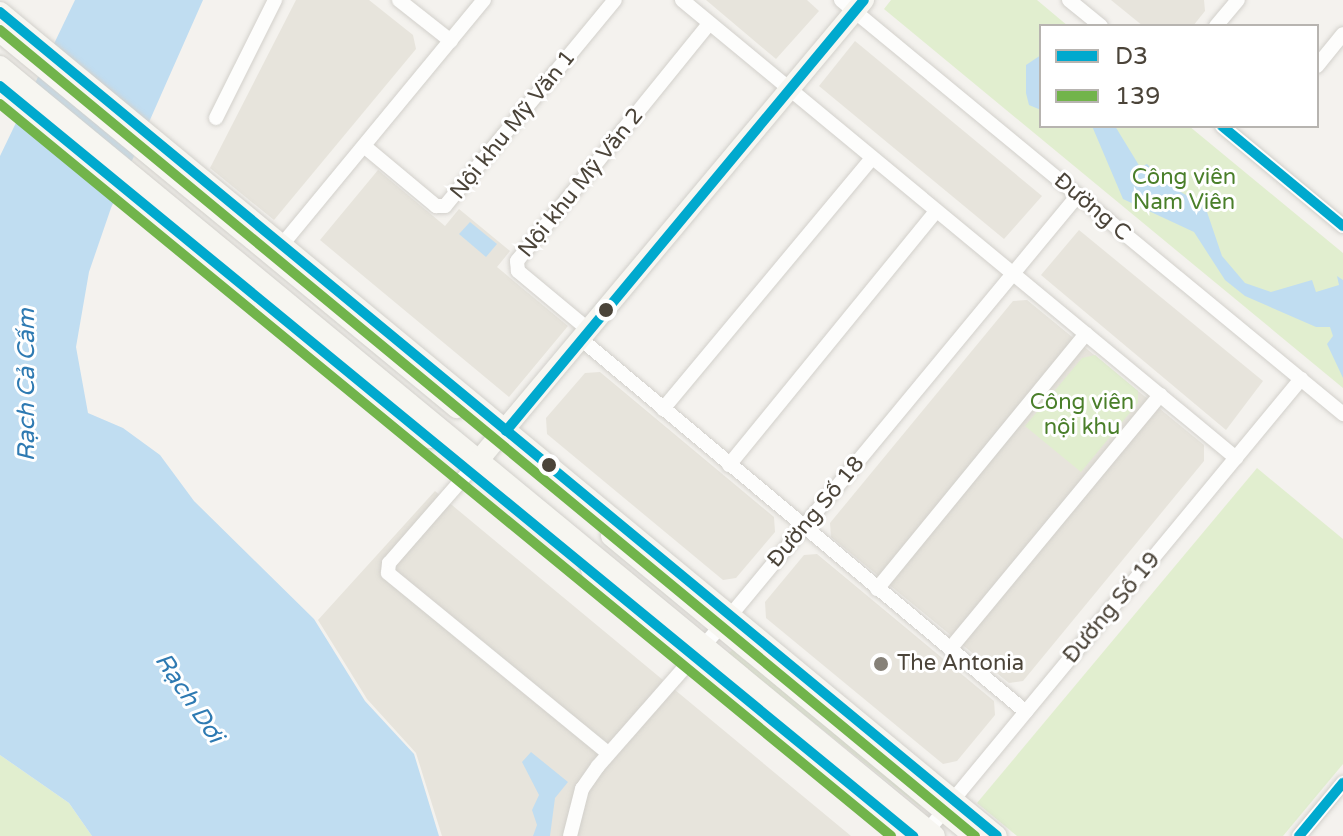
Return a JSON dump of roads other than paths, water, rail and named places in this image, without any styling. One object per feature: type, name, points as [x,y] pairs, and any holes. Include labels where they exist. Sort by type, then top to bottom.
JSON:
[{"type":"main road","points":[[474,465],[790,89],[853,4]]},
{"type":"main road","points":[[0,12],[204,217]]},
{"type":"main road","points":[[0,32],[474,465],[925,835]]},
{"type":"main road","points":[[0,66],[204,217]]},
{"type":"main road","points":[[0,86],[204,217],[276,252],[949,805],[997,836]]},
{"type":"main road","points":[[949,805],[974,836]]},
{"type":"street","points":[[216,118],[275,0]]},
{"type":"street","points":[[399,0],[451,41]]},
{"type":"street","points":[[276,252],[484,0]]},
{"type":"street","name":"Nội khu Mỹ Văn 1","points":[[364,146],[436,206],[445,206],[615,0]]},
{"type":"street","points":[[682,0],[1236,458]]},
{"type":"street","points":[[1069,0],[1099,24]]},
{"type":"street","points":[[1218,24],[1235,1]]},
{"type":"street","name":"Đường C","points":[[853,4],[1343,414]]},
{"type":"street","name":"Nội khu Mỹ Văn 2","points":[[710,23],[517,261],[518,271],[663,409],[1026,712]]},
{"type":"street","points":[[1319,64],[1343,34]]},
{"type":"street","points":[[1224,128],[1343,226]]},
{"type":"street","points":[[663,409],[872,158]]},
{"type":"street","name":"Đường Số 18","points":[[570,836],[582,789],[608,753],[724,621],[1078,195]]},
{"type":"street","points":[[729,465],[936,211]]},
{"type":"street","points":[[877,589],[1086,334]]},
{"type":"street","name":"Đường Số 19","points":[[925,835],[1301,379]]},
{"type":"street","points":[[950,649],[1160,395]]},
{"type":"street","points":[[474,465],[389,563],[388,573],[608,753]]},
{"type":"street","points":[[1299,836],[1340,792]]},
{"type":"water","points":[[75,0],[203,0],[111,208],[89,272],[76,347],[88,413],[123,428],[160,455],[194,501],[314,619],[365,701],[414,754],[439,836],[92,836],[69,803],[0,755],[0,156]]},
{"type":"water","points":[[1039,56],[1039,109],[1029,105],[1026,65]]},
{"type":"water","points":[[1093,128],[1116,128],[1140,167],[1147,164],[1167,184],[1205,206],[1222,256],[1245,283],[1271,292],[1312,280],[1316,292],[1339,285],[1337,276],[1343,280],[1343,378],[1327,344],[1333,336],[1330,327],[1316,327],[1245,296],[1225,280],[1194,232],[1123,199]]},
{"type":"water","points":[[470,222],[497,244],[486,257],[459,234]]},
{"type":"water","points":[[531,752],[568,782],[555,798],[550,836],[533,836],[537,825],[532,810],[539,795],[522,762]]},
{"type":"place","name":"The Antonia","points":[[881,664]]},
{"type":"park label","name":"Công viên Nam Viên","points":[[1184,190]]},
{"type":"park label","name":"Công viên nội khu","points":[[1082,414]]},
{"type":"water label","name":"Rạch Cả Cấm","points":[[27,385]]},
{"type":"water label","name":"Rạch Dơi","points":[[189,698]]}]
